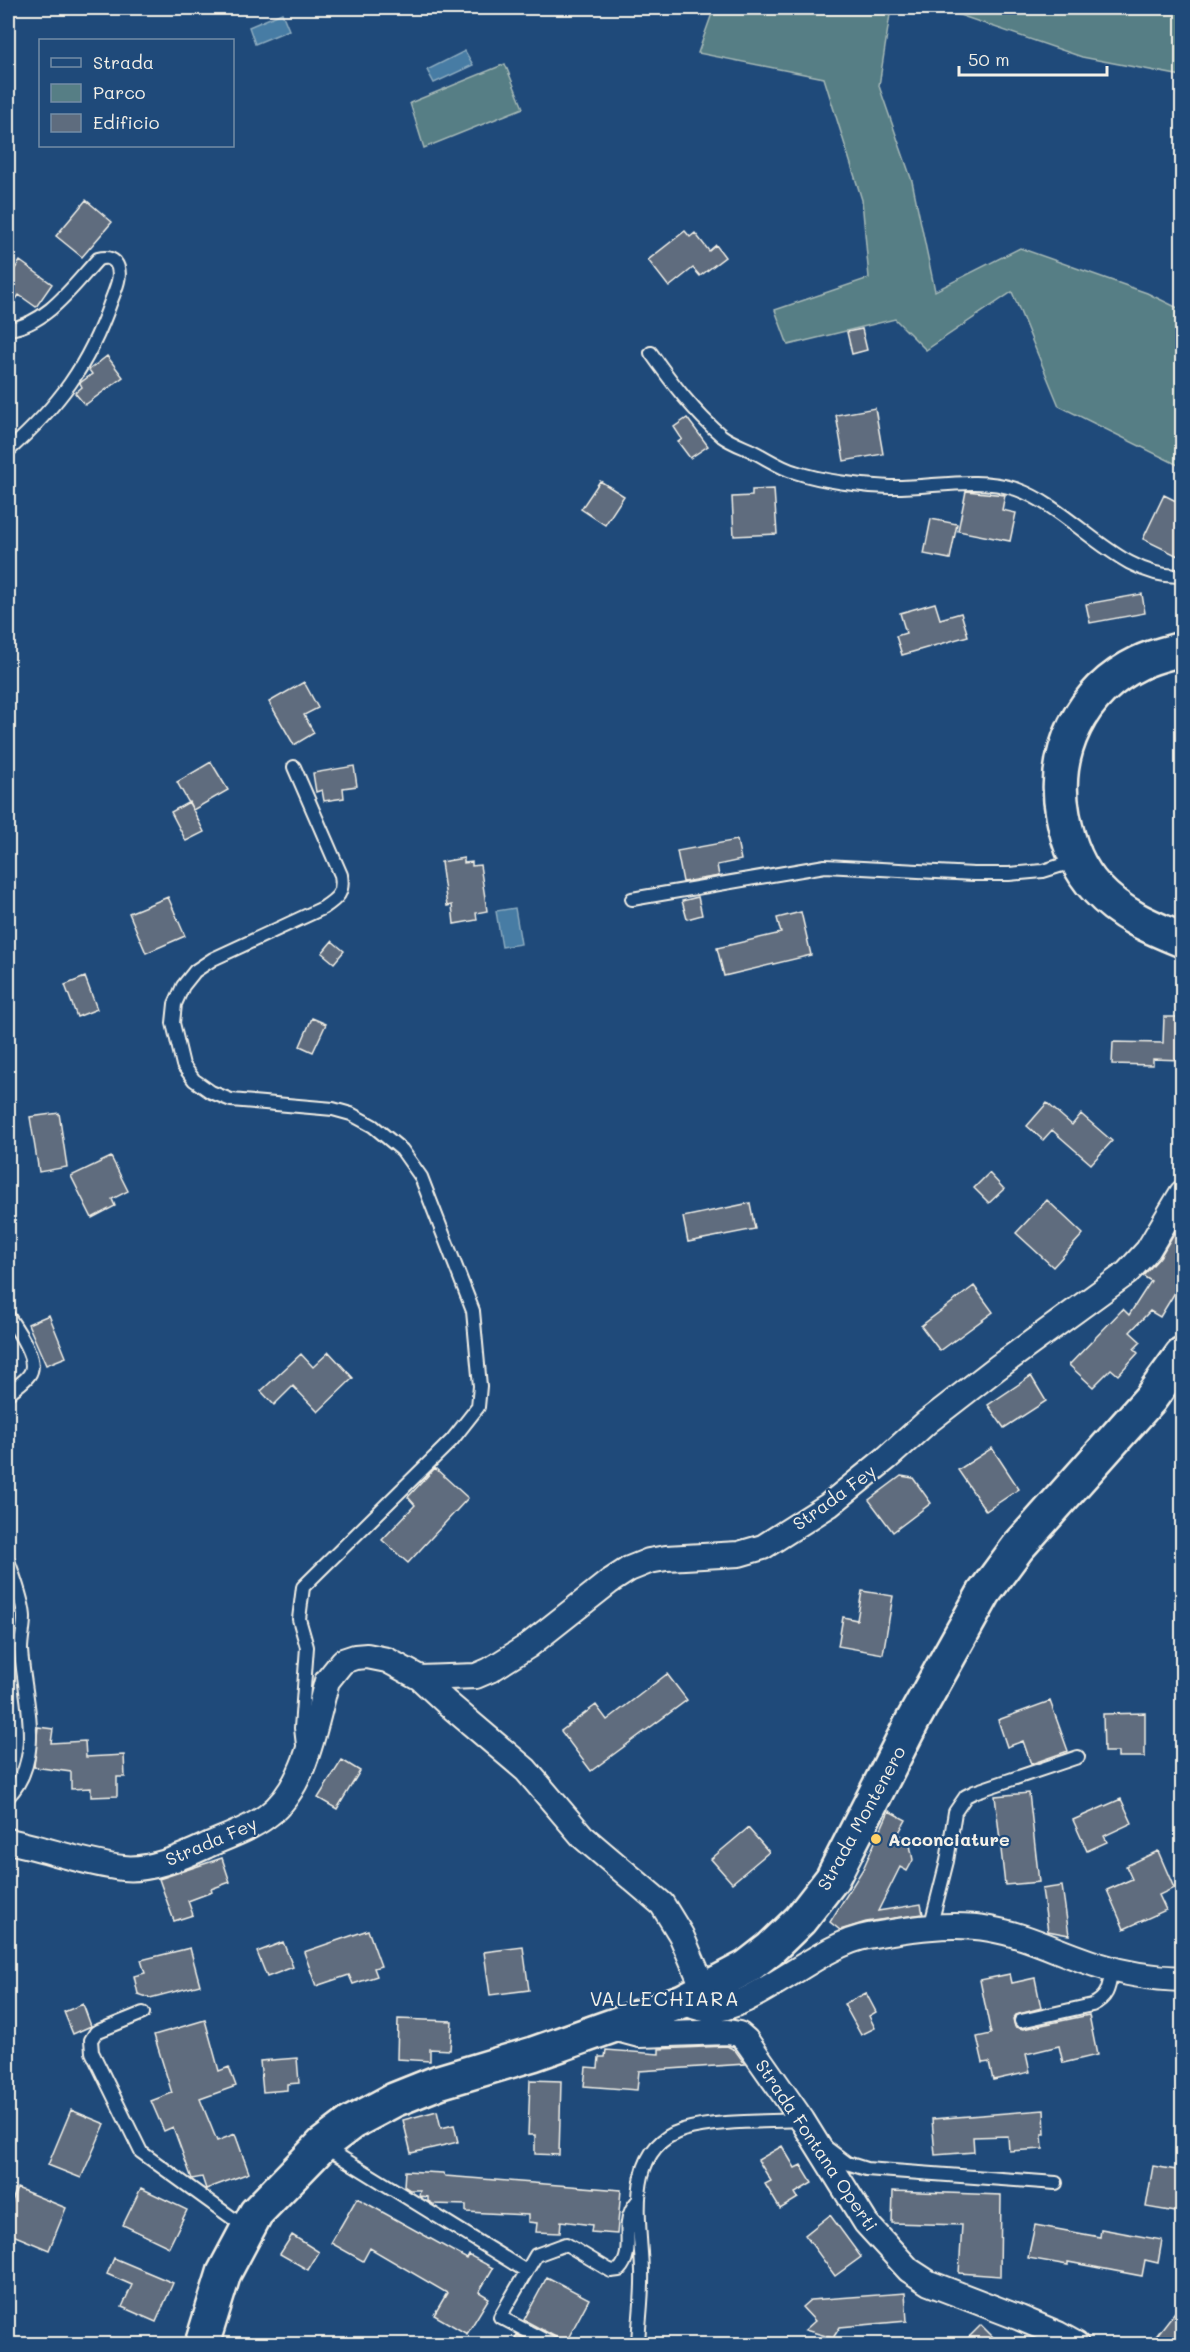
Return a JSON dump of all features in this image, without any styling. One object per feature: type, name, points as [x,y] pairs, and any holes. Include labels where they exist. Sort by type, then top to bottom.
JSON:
[{"type":"main road","points":[[1182,649],[1138,663],[1115,678],[1086,708],[1072,728],[1063,751],[1060,801],[1066,832],[1076,861],[1095,888],[1112,904],[1138,922],[1182,940]]},
{"type":"main road","name":"Strada Montenero","points":[[202,2344],[224,2273],[259,2209],[322,2145],[351,2123],[394,2100],[439,2082],[533,2054],[694,1996],[747,1967],[770,1950],[800,1920],[832,1879],[975,1605],[1018,1546],[1150,1399],[1182,1355]]},
{"type":"street","name":"Strada Fey","points":[[420,1678],[476,1676],[490,1670],[528,1646],[609,1582],[629,1569],[649,1561],[686,1556],[739,1554],[763,1546],[829,1504],[962,1395],[1127,1273],[1148,1250],[1182,1194]]},
{"type":"street","name":"Strada Fey","points":[[8,1841],[124,1868],[150,1866],[198,1850],[265,1818],[276,1810],[288,1794],[304,1764],[327,1681],[344,1661],[367,1656],[387,1660],[420,1678],[526,1770],[584,1837],[662,1905],[681,1935],[694,1996]]},
{"type":"street","points":[[694,1996],[706,2009],[728,2006],[755,1995],[828,1949],[848,1940],[930,1928],[990,1929],[1015,1935],[1112,1969],[1132,1974],[1182,1978]]},
{"type":"street","name":"Strada Fontana Operti","points":[[609,2027],[639,2035],[728,2032],[739,2034],[747,2040],[807,2128],[866,2223],[909,2270],[929,2283],[1020,2318],[1076,2344]]},
{"type":"lane","points":[[8,329],[35,321],[98,259],[104,257],[112,259],[117,266],[118,282],[103,324],[85,362],[67,390],[35,427],[8,451]]},
{"type":"lane","points":[[651,353],[677,389],[724,437],[794,472],[825,479],[889,487],[992,484],[1016,489],[1041,501],[1131,563],[1149,572],[1166,576],[1182,576]]},
{"type":"lane","points":[[294,767],[341,875],[343,888],[338,898],[323,908],[213,959],[195,970],[183,986],[175,1004],[173,1023],[180,1056],[183,1065],[194,1080],[211,1092],[231,1100],[333,1109],[351,1114],[372,1126],[402,1150],[421,1177],[473,1311],[480,1386],[477,1407],[452,1440],[303,1587],[299,1619],[307,1647],[302,1728],[304,1764]]},
{"type":"lane","points":[[632,899],[825,866],[1009,874],[1043,871],[1076,861]]},
{"type":"lane","points":[[8,1316],[21,1334],[32,1360],[32,1370],[29,1376],[8,1394]]},
{"type":"lane","points":[[8,1560],[24,1616],[21,1648],[31,1731],[25,1772],[8,1797]]},
{"type":"lane","points":[[930,1928],[947,1861],[953,1820],[962,1801],[974,1792],[1078,1757]]},
{"type":"lane","points":[[1021,2021],[1092,2005],[1102,2000],[1107,1994],[1112,1969]]},
{"type":"lane","points":[[143,2013],[96,2032],[91,2040],[92,2052],[141,2152],[248,2229]]},
{"type":"lane","points":[[638,2344],[642,2274],[639,2199],[643,2168],[650,2154],[663,2141],[681,2130],[705,2126],[807,2128],[847,2163],[866,2169],[1056,2183]]},
{"type":"lane","points":[[322,2145],[526,2271]]},
{"type":"lane","points":[[552,2344],[500,2317],[526,2271],[536,2255],[566,2244],[611,2271],[619,2270],[628,2252],[630,2212],[639,2199]]},
{"type":"green space","points":[[714,8],[891,8],[879,86],[912,181],[935,291],[1020,248],[1147,293],[1182,310],[1182,467],[1059,406],[1012,292],[926,350],[895,319],[788,345],[775,310],[869,278],[862,200],[824,78],[698,53]]},
{"type":"green space","points":[[939,8],[1182,8],[1182,76],[1082,57]]},
{"type":"green space","points":[[505,64],[523,108],[424,148],[410,103]]},
{"type":"water","points":[[282,13],[289,30],[255,44],[249,27]]},
{"type":"water","points":[[465,51],[473,65],[434,83],[427,70]]},
{"type":"water","points":[[515,908],[521,944],[502,947],[496,911]]},
{"type":"building","points":[[86,200],[112,222],[82,257],[56,236]]},
{"type":"building","points":[[685,231],[690,237],[695,233],[709,251],[716,245],[725,257],[700,276],[693,268],[669,287],[648,260]]},
{"type":"building","points":[[20,261],[52,284],[36,307],[19,295],[8,311],[8,279]]},
{"type":"building","points":[[862,329],[867,350],[852,354],[847,332]]},
{"type":"building","points":[[107,356],[123,377],[85,405],[75,393],[82,387],[80,383],[92,374],[89,370]]},
{"type":"building","points":[[875,408],[883,454],[844,461],[836,415]]},
{"type":"building","points":[[687,418],[708,446],[690,458],[678,442],[682,439],[674,427]]},
{"type":"building","points":[[600,481],[624,496],[605,525],[581,509]]},
{"type":"building","points":[[774,489],[777,534],[734,536],[732,497],[752,496],[752,490]]},
{"type":"building","points":[[966,491],[1005,495],[1002,510],[1016,513],[1010,541],[958,531]]},
{"type":"building","points":[[1164,495],[1182,504],[1182,546],[1178,556],[1143,539]]},
{"type":"building","points":[[931,519],[957,524],[950,559],[924,554]]},
{"type":"building","points":[[1142,594],[1145,613],[1090,623],[1086,604]]},
{"type":"building","points":[[935,603],[940,619],[961,613],[968,636],[902,655],[896,636],[906,633],[900,613]]},
{"type":"building","points":[[304,682],[318,708],[304,715],[314,733],[294,745],[269,702]]},
{"type":"building","points":[[211,762],[228,790],[193,810],[177,782]]},
{"type":"building","points":[[354,766],[357,786],[343,788],[344,798],[324,801],[322,790],[316,792],[313,773]]},
{"type":"building","points":[[189,802],[204,832],[186,841],[171,812]]},
{"type":"building","points":[[737,840],[741,860],[717,865],[719,876],[683,882],[677,851]]},
{"type":"building","points":[[464,858],[464,863],[472,862],[472,866],[480,865],[487,911],[476,913],[477,920],[454,924],[452,905],[447,906],[441,862]]},
{"type":"building","points":[[168,897],[185,936],[146,953],[129,913]]},
{"type":"building","points":[[698,897],[702,915],[687,919],[682,901]]},
{"type":"building","points":[[801,912],[811,955],[724,976],[717,948],[781,933],[777,918]]},
{"type":"building","points":[[332,941],[344,951],[334,963],[322,953]]},
{"type":"building","points":[[85,977],[97,1009],[77,1017],[65,985]]},
{"type":"building","points":[[1164,1017],[1182,1017],[1182,1060],[1153,1059],[1153,1065],[1112,1064],[1113,1042],[1163,1043]]},
{"type":"building","points":[[312,1018],[326,1024],[313,1052],[300,1046]]},
{"type":"building","points":[[1047,1103],[1072,1125],[1081,1114],[1112,1141],[1091,1164],[1052,1130],[1043,1140],[1027,1126]]},
{"type":"building","points":[[59,1113],[67,1167],[39,1172],[30,1117]]},
{"type":"building","points":[[111,1157],[128,1191],[112,1199],[115,1206],[92,1218],[71,1176]]},
{"type":"building","points":[[989,1173],[1004,1189],[989,1203],[974,1188]]},
{"type":"building","points":[[1047,1200],[1083,1234],[1053,1267],[1016,1233]]},
{"type":"building","points":[[750,1203],[755,1229],[688,1242],[683,1217]]},
{"type":"building","points":[[1182,1220],[1182,1281],[1160,1317],[1150,1311],[1130,1332],[1141,1342],[1134,1349],[1138,1353],[1118,1375],[1111,1369],[1093,1387],[1069,1365],[1123,1309],[1129,1315],[1151,1281],[1143,1276],[1160,1257]]},
{"type":"building","points":[[974,1286],[993,1312],[940,1351],[921,1326]]},
{"type":"building","points":[[49,1315],[66,1357],[46,1365],[28,1324]]},
{"type":"building","points":[[329,1352],[353,1378],[318,1412],[293,1386],[274,1405],[261,1391],[301,1354],[313,1367]]},
{"type":"building","points":[[1031,1376],[1046,1401],[1004,1428],[988,1405]]},
{"type":"building","points":[[992,1448],[1019,1489],[986,1511],[958,1470]]},
{"type":"building","points":[[435,1468],[468,1498],[408,1563],[382,1540],[415,1505],[408,1497]]},
{"type":"building","points":[[901,1476],[913,1478],[931,1503],[893,1532],[869,1500]]},
{"type":"building","points":[[862,1591],[893,1596],[883,1654],[838,1646],[843,1617],[857,1620]]},
{"type":"building","points":[[667,1674],[687,1700],[591,1771],[561,1731],[596,1705],[607,1720]]},
{"type":"building","points":[[1050,1701],[1068,1751],[1031,1764],[1023,1741],[1007,1747],[998,1720]]},
{"type":"building","points":[[1145,1713],[1145,1757],[1118,1757],[1118,1752],[1104,1752],[1103,1714]]},
{"type":"building","points":[[38,1727],[53,1729],[51,1743],[85,1741],[86,1757],[124,1755],[125,1777],[117,1777],[117,1796],[91,1797],[91,1788],[71,1789],[71,1772],[34,1767]]},
{"type":"building","points":[[342,1760],[360,1771],[337,1809],[318,1798]]},
{"type":"building","points":[[1029,1793],[1039,1882],[1005,1885],[995,1796]]},
{"type":"building","points":[[1121,1799],[1132,1823],[1104,1836],[1107,1842],[1087,1851],[1073,1820]]},
{"type":"building","points":[[889,1811],[906,1820],[898,1834],[909,1840],[913,1860],[907,1871],[900,1867],[878,1911],[921,1904],[923,1914],[866,1922],[840,1930],[830,1922],[863,1869]]},
{"type":"building","points":[[748,1828],[769,1852],[732,1883],[711,1859]]},
{"type":"building","points":[[1158,1851],[1174,1888],[1159,1895],[1166,1910],[1124,1929],[1107,1890],[1132,1879],[1126,1866]]},
{"type":"building","points":[[222,1858],[230,1882],[188,1901],[193,1915],[174,1921],[159,1879]]},
{"type":"building","points":[[1062,1886],[1069,1935],[1048,1931],[1042,1889]]},
{"type":"building","points":[[368,1930],[381,1966],[374,1968],[377,1976],[353,1984],[349,1975],[316,1986],[304,1952]]},
{"type":"building","points":[[283,1942],[293,1967],[267,1977],[257,1952]]},
{"type":"building","points":[[523,1947],[529,1990],[490,1995],[484,1952]]},
{"type":"building","points":[[190,1948],[200,1985],[150,1998],[138,1994],[134,1976],[145,1973],[141,1960]]},
{"type":"building","points":[[1010,1974],[1012,1983],[1035,1978],[1041,2008],[1016,2015],[1013,2019],[1015,2027],[1023,2029],[1089,2015],[1097,2055],[1063,2063],[1059,2046],[1026,2054],[1030,2072],[993,2080],[989,2062],[983,2063],[977,2037],[991,2034],[980,1980]]},
{"type":"building","points":[[866,1993],[876,2012],[869,2016],[875,2028],[861,2035],[844,2004]]},
{"type":"building","points":[[83,2004],[91,2026],[73,2034],[64,2012]]},
{"type":"building","points":[[398,2019],[452,2021],[450,2050],[430,2049],[430,2061],[397,2059]]},
{"type":"building","points":[[205,2020],[219,2071],[229,2067],[236,2086],[200,2099],[217,2141],[235,2134],[249,2173],[206,2189],[202,2177],[192,2179],[173,2127],[164,2131],[151,2101],[172,2093],[154,2035]]},
{"type":"building","points":[[727,2046],[735,2050],[745,2064],[639,2071],[637,2090],[584,2086],[586,2067],[598,2068],[599,2057],[605,2057],[606,2050],[659,2054],[659,2049]]},
{"type":"building","points":[[297,2058],[299,2083],[287,2084],[287,2090],[263,2092],[260,2061]]},
{"type":"building","points":[[530,2080],[561,2081],[559,2155],[535,2154],[535,2135],[528,2135]]},
{"type":"building","points":[[71,2110],[105,2124],[81,2178],[48,2165]]},
{"type":"building","points":[[1044,2110],[1043,2149],[1009,2151],[1008,2136],[973,2137],[974,2152],[935,2155],[932,2119]]},
{"type":"building","points":[[437,2111],[441,2128],[454,2125],[458,2142],[411,2153],[403,2120]]},
{"type":"building","points":[[782,2146],[795,2168],[801,2165],[812,2183],[795,2193],[798,2198],[780,2209],[765,2184],[771,2181],[758,2160]]},
{"type":"building","points":[[1153,2166],[1182,2171],[1182,2213],[1146,2207]]},
{"type":"building","points":[[405,2171],[621,2190],[617,2234],[591,2232],[592,2225],[561,2221],[560,2233],[536,2232],[537,2223],[528,2222],[528,2215],[466,2212],[466,2205],[433,2204],[428,2201],[428,2197],[419,2196],[420,2190],[410,2190],[404,2186]]},
{"type":"building","points":[[17,2188],[66,2208],[49,2250],[8,2233],[8,2212]]},
{"type":"building","points":[[141,2188],[187,2210],[169,2247],[123,2225]]},
{"type":"building","points":[[893,2191],[1001,2195],[1000,2276],[959,2273],[962,2225],[892,2223]]},
{"type":"building","points":[[357,2198],[467,2259],[469,2255],[493,2268],[479,2292],[489,2298],[467,2334],[434,2315],[447,2293],[370,2248],[363,2261],[331,2243]]},
{"type":"building","points":[[830,2215],[861,2257],[835,2276],[805,2235]]},
{"type":"building","points":[[1035,2225],[1100,2237],[1101,2229],[1162,2240],[1158,2263],[1145,2260],[1142,2276],[1068,2262],[1068,2265],[1028,2258]]},
{"type":"building","points":[[292,2235],[319,2252],[308,2270],[280,2254]]},
{"type":"building","points":[[114,2258],[173,2283],[156,2322],[122,2307],[132,2285],[107,2274]]},
{"type":"building","points":[[547,2277],[589,2299],[565,2344],[560,2344],[556,2337],[524,2320]]},
{"type":"building","points":[[905,2293],[907,2321],[840,2327],[833,2338],[805,2330],[815,2321],[802,2307],[810,2300]]},
{"type":"building","points":[[1182,2303],[1182,2344],[1150,2344]]},
{"type":"building","points":[[981,2325],[1000,2344],[962,2344]]},
{"type":"building","points":[[517,2335],[535,2344],[512,2344]]},
{"type":"place","name":"Acconciature","points":[[876,1839]]},
{"type":"district","name":"VALLECHIARA","points":[[665,1998]]}]
